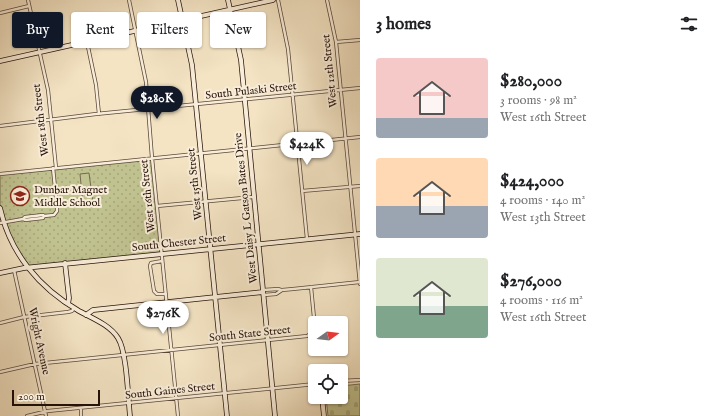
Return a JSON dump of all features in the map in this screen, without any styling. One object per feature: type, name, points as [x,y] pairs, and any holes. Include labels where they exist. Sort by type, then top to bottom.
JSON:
[{"type":"street","name":"West 18th Street","points":[[2,222],[23,219],[25,217],[54,215],[57,211],[48,90],[28,0]]},
{"type":"street","name":"West 16th Street","points":[[129,0],[145,73],[178,416]]},
{"type":"street","name":"West 15th Street","points":[[178,0],[180,12]]},
{"type":"street","name":"West Daisy L Gatson Bates Drive","points":[[228,0],[240,54],[275,416]]},
{"type":"street","points":[[202,16],[273,0]]},
{"type":"street","points":[[278,0],[288,49],[306,239]]},
{"type":"street","name":"West 12th Street","points":[[327,0],[336,42],[360,283]]},
{"type":"street","points":[[0,13],[29,6]]},
{"type":"street","points":[[129,33],[136,31]]},
{"type":"street","points":[[336,42],[360,40]]},
{"type":"street","points":[[0,61],[71,46]]},
{"type":"street","points":[[88,48],[96,86],[99,114]]},
{"type":"street","name":"West 15th Street","points":[[188,48],[192,65],[227,416]]},
{"type":"street","name":"South Pulaski Street","points":[[0,126],[51,119],[360,88]]},
{"type":"street","points":[[0,174],[360,137]]},
{"type":"street","points":[[302,191],[360,186]]},
{"type":"street","points":[[157,206],[254,196]]},
{"type":"street","points":[[0,208],[2,222],[13,244],[28,267],[46,288],[74,308],[104,325],[115,334],[121,343],[124,355],[130,416]]},
{"type":"street","name":"South Chester Street","points":[[0,272],[65,263],[360,234]]},
{"type":"street","points":[[162,261],[151,263],[150,266],[154,292],[157,294],[166,294]]},
{"type":"street","points":[[65,263],[69,298],[68,304]]},
{"type":"street","name":"Wright Avenue","points":[[14,269],[46,416]]},
{"type":"street","points":[[86,315],[93,310],[263,292],[276,294],[282,290],[360,283]]},
{"type":"street","name":"South State Street","points":[[0,372],[35,364],[305,336],[312,333],[315,326],[311,287]]},
{"type":"street","points":[[0,323],[24,317],[68,312],[72,311],[74,308]]},
{"type":"street","points":[[348,381],[360,380]]},
{"type":"street","name":"South Gaines Street","points":[[27,416],[46,412],[308,385]]},
{"type":"street","points":[[323,404],[324,416]]},
{"type":"street","points":[[81,409],[81,416]]},
{"type":"green space","points":[[152,158],[162,254],[27,267],[13,244],[0,207],[0,174]]},
{"type":"green space","points":[[89,173],[93,203],[83,204],[80,174]]},
{"type":"green space","points":[[360,384],[360,416],[328,416],[327,404],[348,404],[348,385]]},
{"type":"place","name":"Dunbar Magnet Middle School","points":[[20,196]]}]
